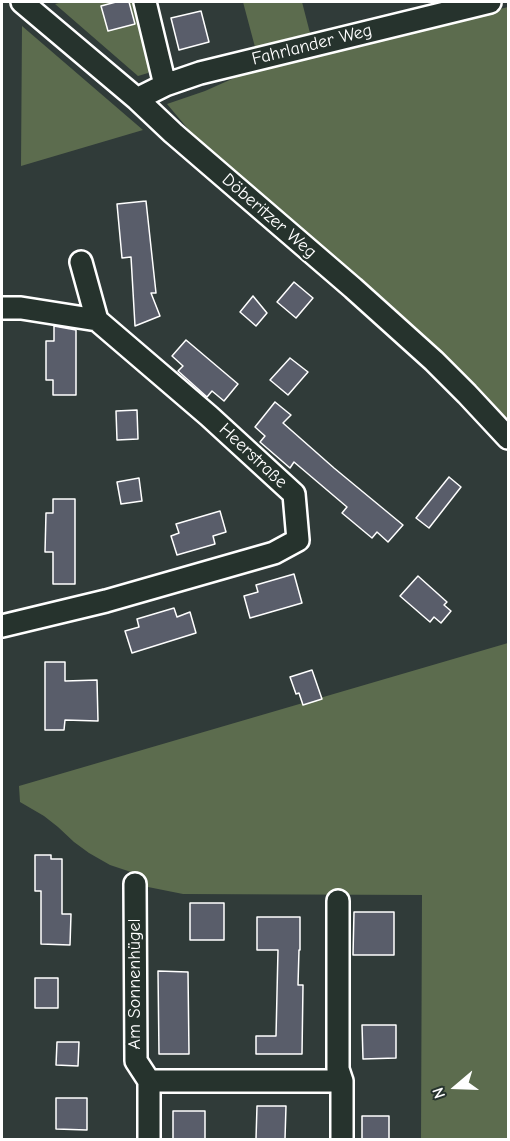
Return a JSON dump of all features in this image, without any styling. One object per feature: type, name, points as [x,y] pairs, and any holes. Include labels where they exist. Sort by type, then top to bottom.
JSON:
[{"type":"street","name":"Döberitzer Weg","points":[[22,2],[353,288],[434,361],[508,438]]},
{"type":"street","points":[[145,2],[165,85]]},
{"type":"street","name":"Fahrlander Weg","points":[[137,99],[165,85],[200,73],[490,2]]},
{"type":"street","points":[[2,308],[21,308],[98,320],[81,262]]},
{"type":"street","name":"Heerstraße","points":[[2,626],[106,601],[274,553],[298,540],[294,494],[209,416],[98,320]]},
{"type":"street","name":"Am Sonnenhügel","points":[[135,884],[136,1061],[149,1081],[149,1140]]},
{"type":"street","points":[[338,901],[338,1069],[342,1081],[342,1140]]},
{"type":"street","points":[[149,1081],[342,1081]]},
{"type":"green space","points":[[63,2],[138,2],[154,62],[148,73],[138,76],[55,4]]},
{"type":"green space","points":[[243,2],[302,2],[310,33],[255,47]]},
{"type":"green space","points":[[508,7],[508,430],[199,142],[167,104],[205,91],[243,74]]},
{"type":"green space","points":[[22,26],[143,130],[21,166]]},
{"type":"green space","points":[[508,643],[508,1139],[421,1139],[422,895],[183,894],[143,886],[143,876],[110,865],[89,853],[44,816],[20,802],[19,786]]},
{"type":"building","points":[[116,2],[129,2],[135,24],[108,31],[101,6]]},
{"type":"building","points":[[201,11],[209,42],[179,50],[171,18]]},
{"type":"building","points":[[146,201],[156,293],[151,293],[160,316],[135,326],[131,257],[122,258],[117,204]]},
{"type":"building","points":[[294,282],[313,298],[296,318],[277,302]]},
{"type":"building","points":[[253,296],[267,313],[256,326],[240,312]]},
{"type":"building","points":[[54,326],[76,330],[76,395],[53,395],[53,380],[46,380],[46,341],[54,341]]},
{"type":"building","points":[[186,340],[238,384],[224,401],[212,391],[207,397],[178,371],[183,366],[172,356]]},
{"type":"building","points":[[290,358],[308,372],[288,395],[270,380]]},
{"type":"building","points":[[275,402],[291,415],[283,423],[403,525],[388,542],[377,532],[372,538],[342,513],[347,507],[294,462],[290,468],[260,442],[265,436],[255,427]]},
{"type":"building","points":[[137,410],[138,439],[117,440],[116,411]]},
{"type":"building","points":[[449,477],[461,487],[429,528],[416,518]]},
{"type":"building","points":[[139,478],[142,501],[121,504],[117,482]]},
{"type":"building","points":[[53,499],[75,499],[75,584],[53,584],[53,552],[45,552],[46,513],[53,513]]},
{"type":"building","points":[[220,511],[226,532],[213,536],[215,544],[177,555],[171,536],[179,533],[176,524]]},
{"type":"building","points":[[294,574],[302,603],[250,618],[244,596],[258,592],[256,585]]},
{"type":"building","points":[[418,576],[447,602],[444,605],[451,611],[441,623],[434,617],[430,622],[400,596]]},
{"type":"building","points":[[174,608],[177,617],[190,612],[196,633],[132,653],[125,631],[139,627],[137,619]]},
{"type":"building","points":[[45,662],[65,662],[65,681],[97,680],[98,721],[65,720],[64,730],[45,730]]},
{"type":"building","points":[[312,670],[322,699],[303,705],[290,677]]},
{"type":"building","points":[[35,855],[51,855],[51,859],[62,859],[62,914],[71,914],[70,945],[41,944],[41,891],[35,891]]},
{"type":"building","points":[[190,903],[224,903],[224,940],[190,940]]},
{"type":"building","points":[[354,912],[394,912],[394,955],[353,955]]},
{"type":"building","points":[[257,917],[300,917],[298,985],[303,985],[302,1054],[256,1054],[256,1036],[276,1036],[278,950],[257,950]]},
{"type":"building","points":[[158,971],[188,972],[189,1054],[159,1054]]},
{"type":"building","points":[[35,978],[58,978],[58,1008],[35,1008]]},
{"type":"building","points":[[362,1025],[396,1025],[396,1058],[363,1059]]},
{"type":"building","points":[[57,1042],[79,1042],[78,1066],[56,1065]]},
{"type":"building","points":[[56,1098],[87,1098],[87,1130],[56,1129]]},
{"type":"building","points":[[257,1106],[286,1106],[285,1139],[256,1139]]},
{"type":"building","points":[[173,1111],[205,1111],[205,1140],[173,1140]]},
{"type":"building","points":[[362,1116],[389,1116],[389,1140],[362,1140]]}]
